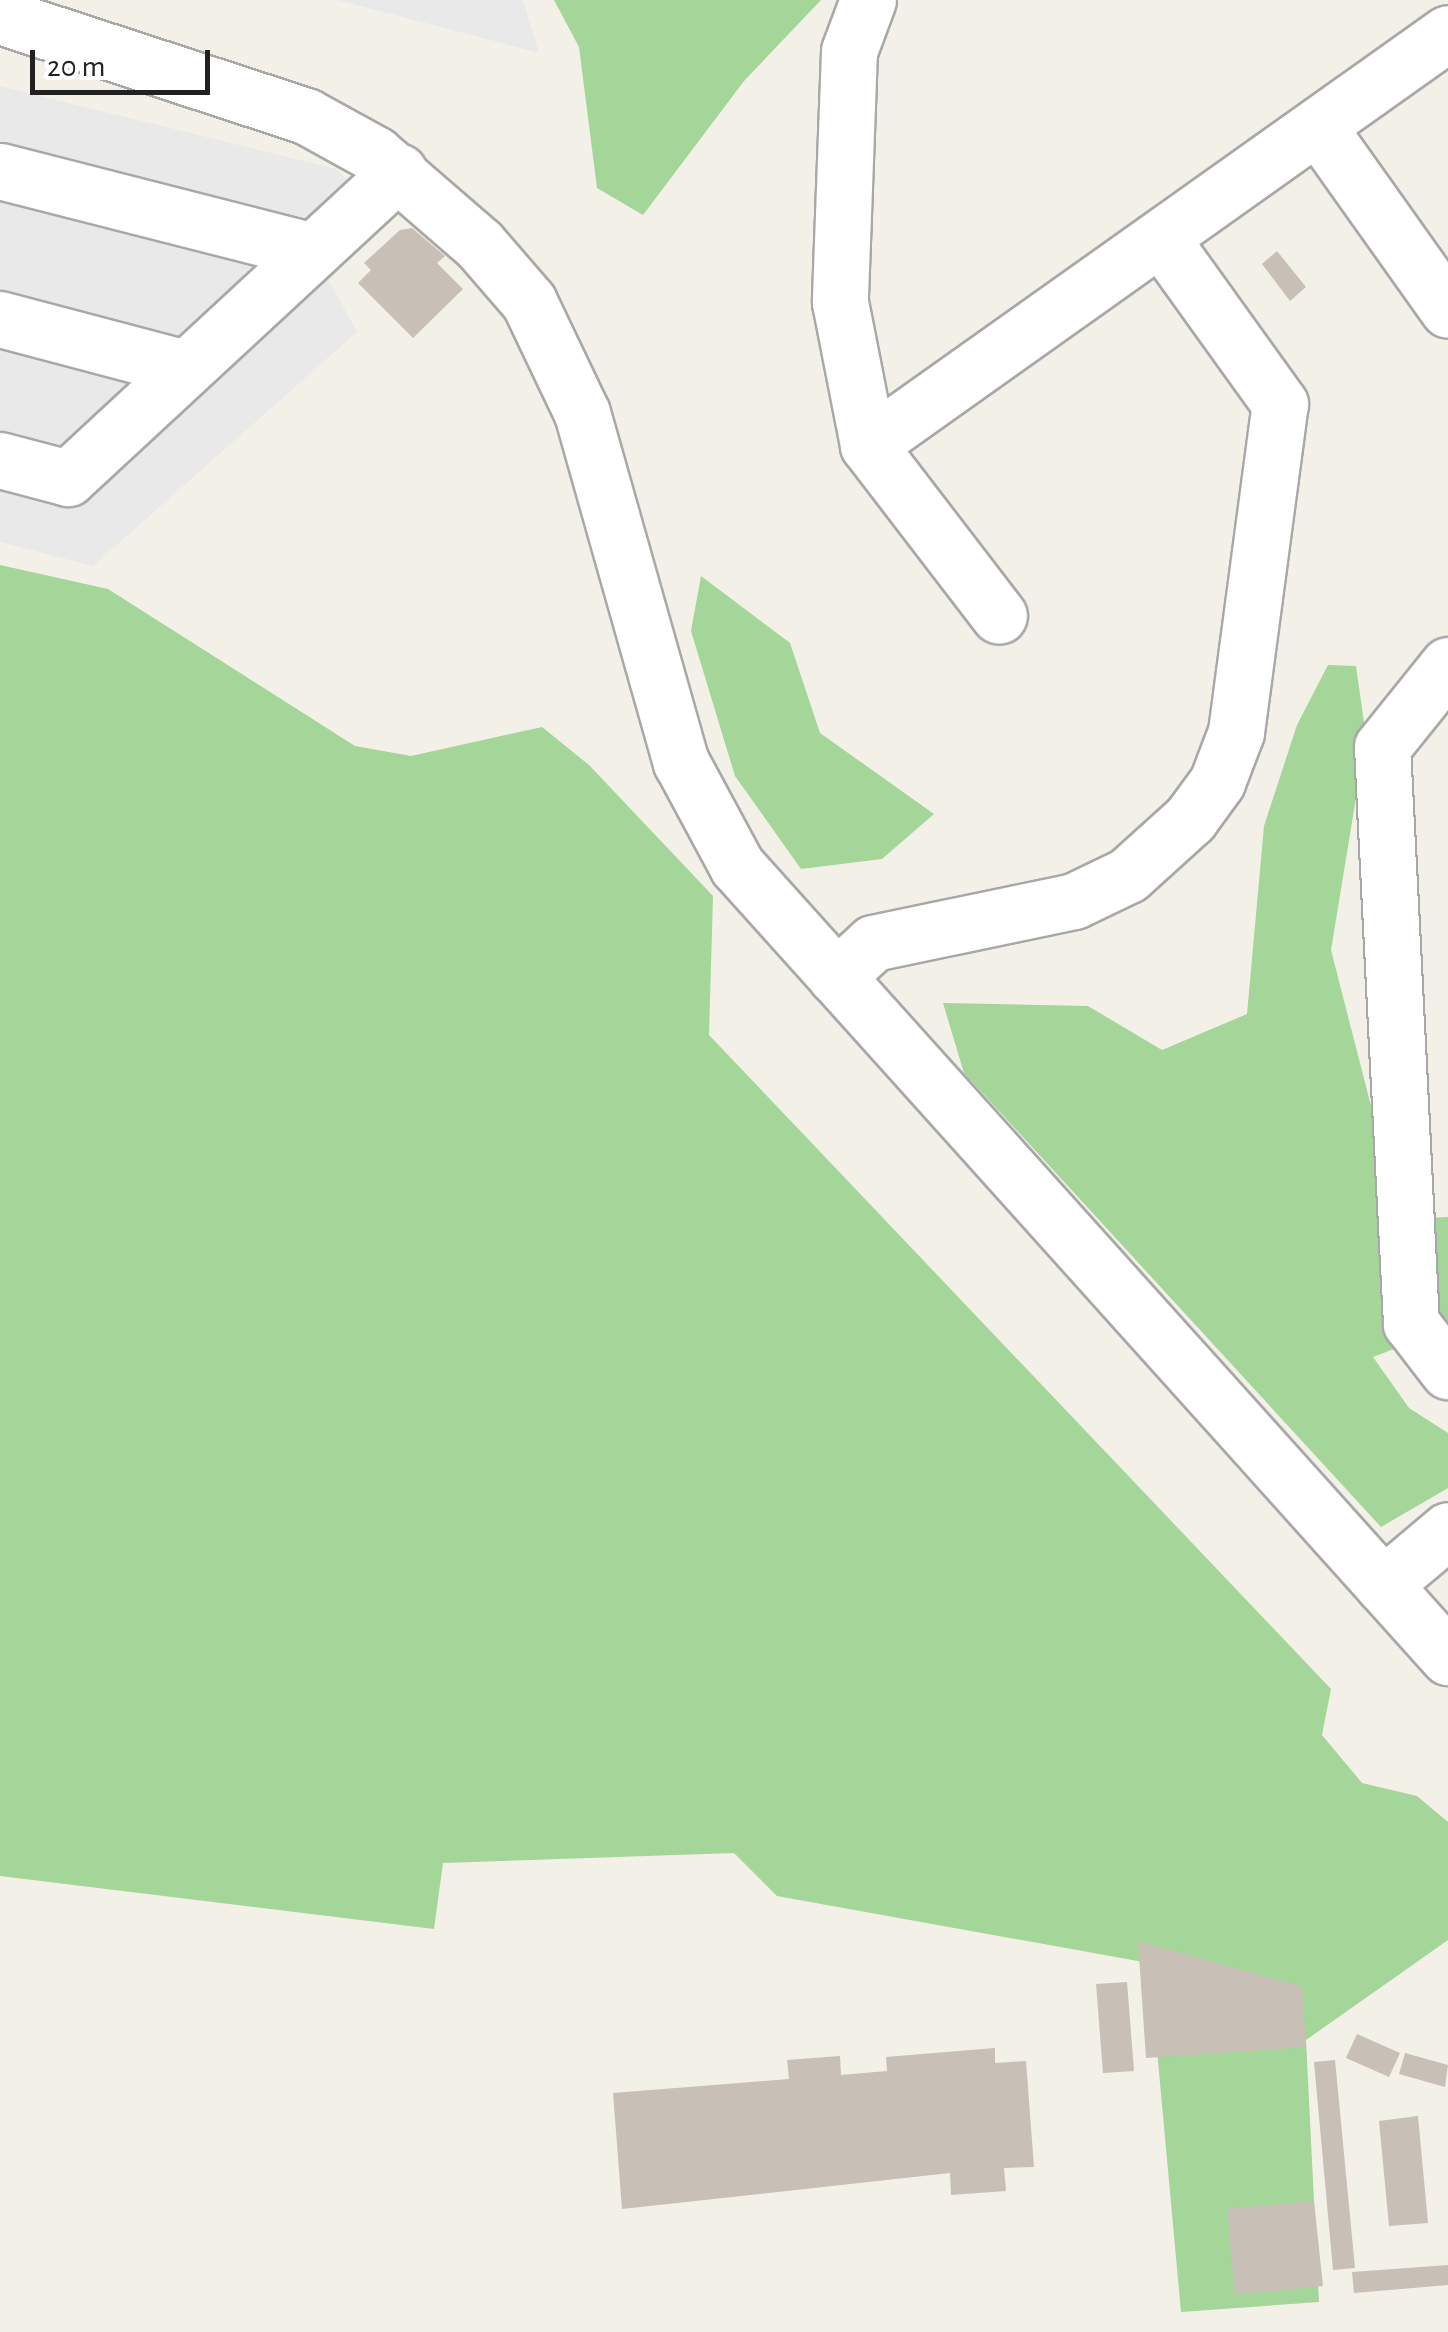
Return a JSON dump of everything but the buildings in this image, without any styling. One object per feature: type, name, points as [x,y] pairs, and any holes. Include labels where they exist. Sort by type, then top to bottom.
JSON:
[{"type":"street","points":[[868,0],[850,51],[840,302],[868,445],[999,616]]},
{"type":"street","points":[[0,16],[306,116],[398,172],[530,302],[582,413],[681,762],[737,866],[1448,1657]]},
{"type":"street","points":[[868,445],[1162,240],[1448,33]]},
{"type":"street","points":[[1318,127],[1448,310]]},
{"type":"street","points":[[0,171],[313,251]]},
{"type":"street","points":[[0,460],[68,478],[398,172]]},
{"type":"street","points":[[836,977],[873,943],[1074,901],[1128,874],[1190,818],[1217,782],[1236,732],[1280,404],[1162,240]]},
{"type":"street","points":[[0,319],[186,368]]},
{"type":"street","points":[[1448,665],[1382,747],[1411,1323],[1448,1371]]},
{"type":"street","points":[[1383,1585],[1448,1530]]},
{"type":"green space","points":[[554,0],[821,0],[744,81],[643,215],[597,188],[579,47]]},
{"type":"green space","points":[[0,565],[108,589],[355,746],[411,756],[542,727],[589,765],[713,896],[709,1035],[1331,1689],[1322,1735],[1362,1783],[1417,1796],[1448,1822],[1448,1940],[1306,2040],[1319,2302],[1181,2312],[1149,1963],[777,1896],[734,1853],[443,1863],[434,1929],[0,1876]]},
{"type":"green space","points":[[701,576],[790,643],[820,733],[934,814],[882,859],[801,869],[735,776],[691,631]]},
{"type":"green space","points":[[1328,665],[1356,666],[1366,737],[1331,950],[1400,1219],[1448,1217],[1448,1328],[1373,1357],[1409,1408],[1448,1433],[1448,1488],[1381,1527],[964,1073],[943,1003],[1088,1006],[1162,1050],[1247,1014],[1264,826],[1297,725]]},
{"type":"shaded area","points":[[338,0],[523,0],[539,53]]},
{"type":"shaded area","points":[[0,86],[336,169],[387,219],[329,281],[357,332],[93,566],[0,542]]}]
